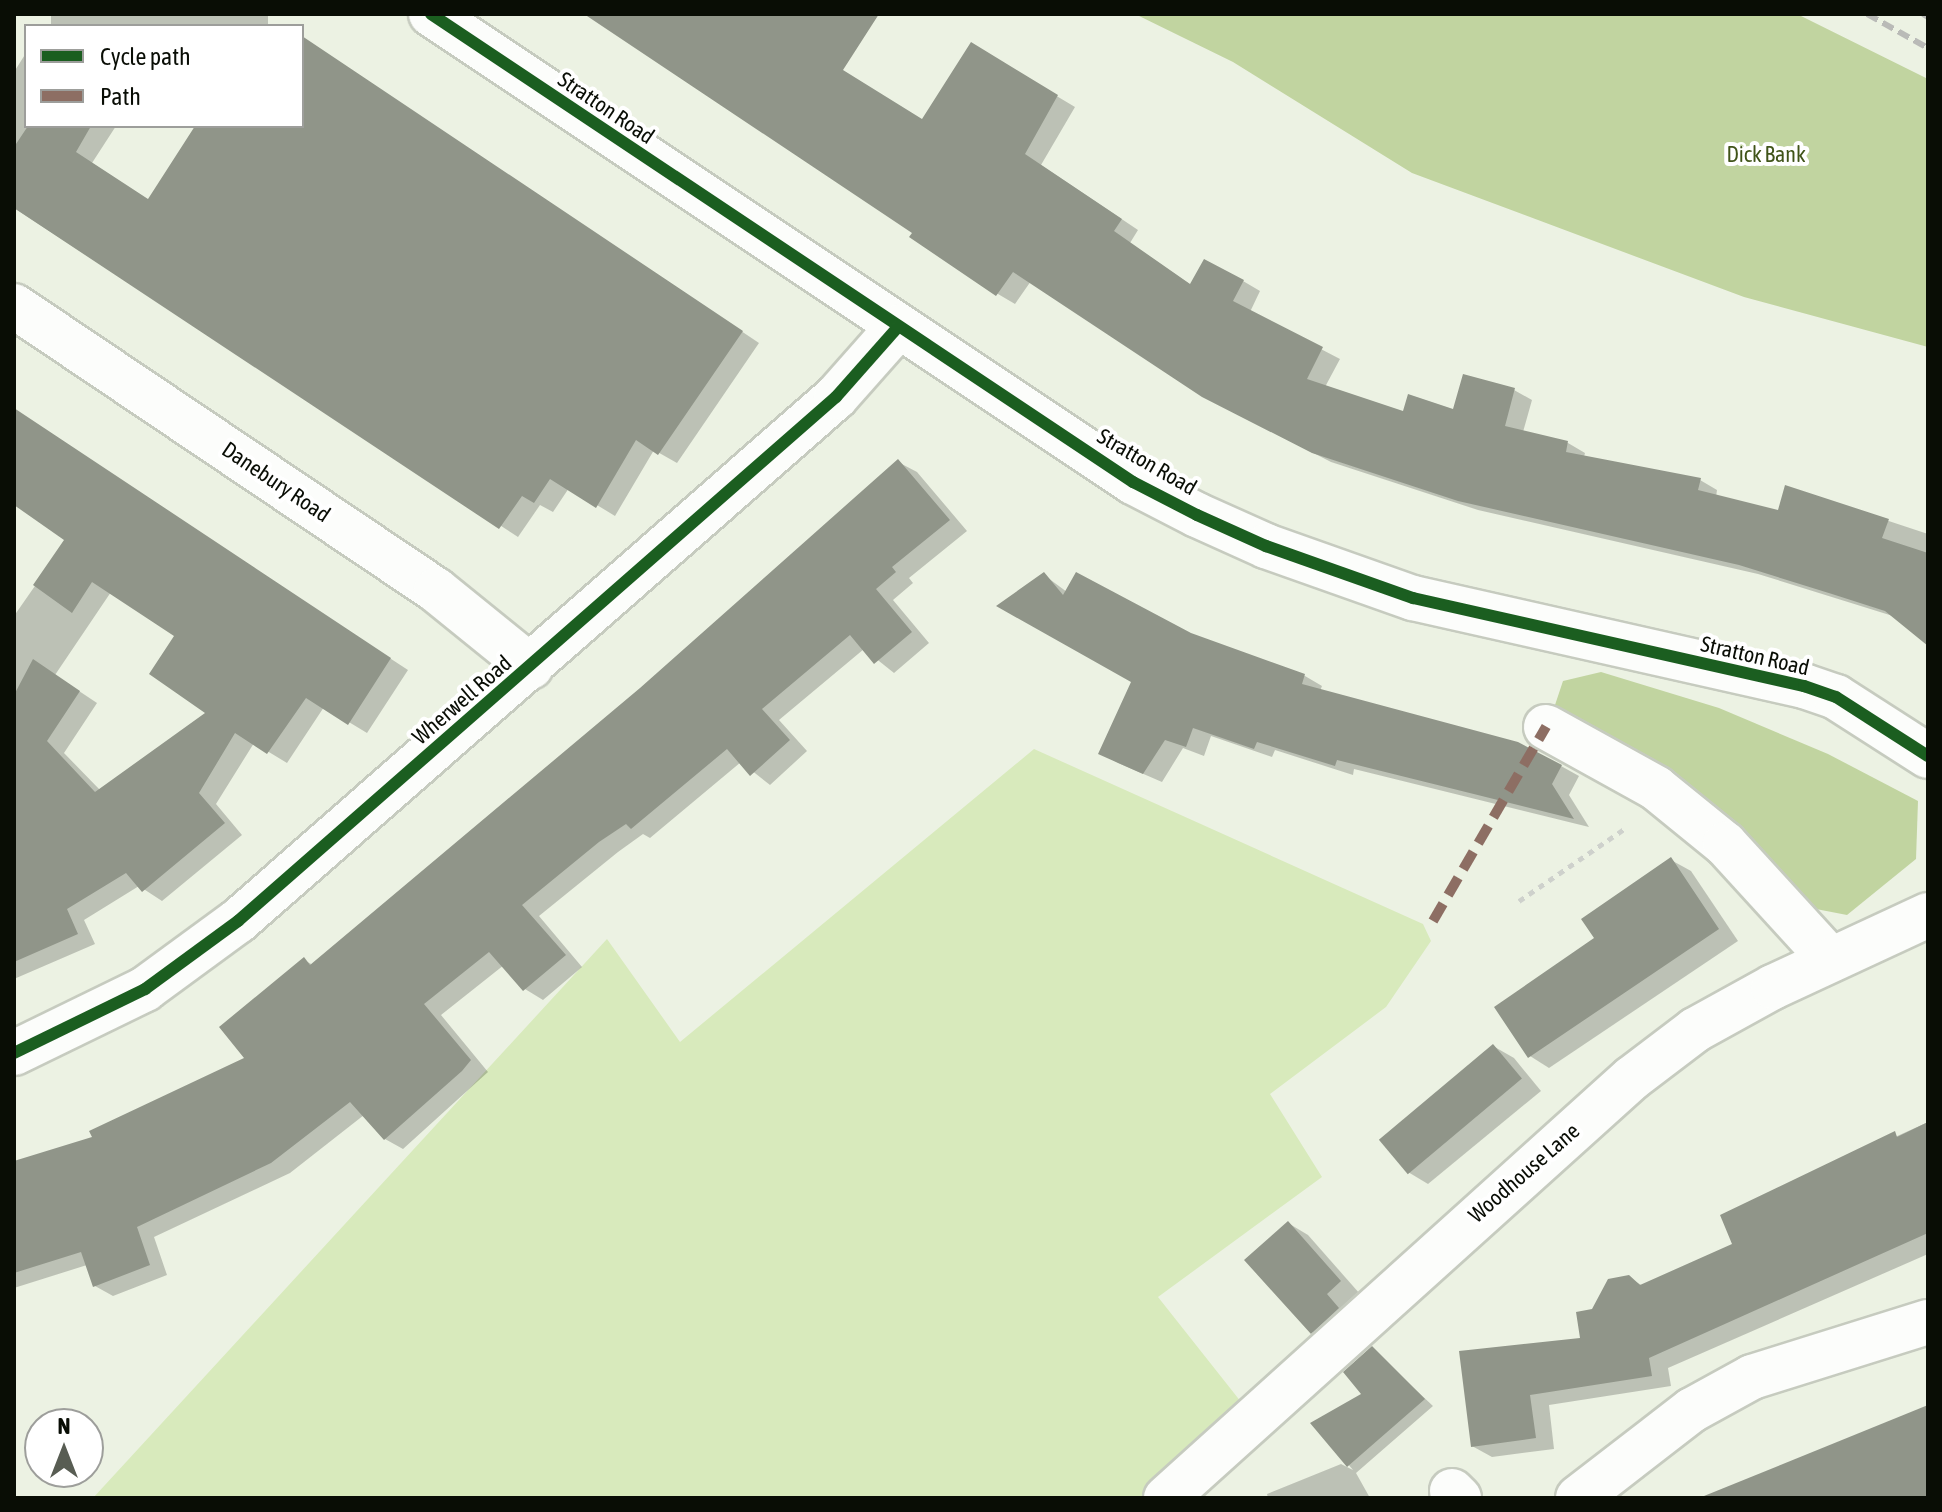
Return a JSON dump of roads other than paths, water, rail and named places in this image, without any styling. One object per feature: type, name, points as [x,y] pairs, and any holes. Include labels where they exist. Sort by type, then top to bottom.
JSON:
[{"type":"street","name":"Stratton Road","points":[[431,14],[1133,482],[1266,546],[1413,598],[1804,686],[1836,697],[1928,756]]},
{"type":"street","name":"Danebury Road","points":[[14,306],[424,582],[531,667]]},
{"type":"street","name":"Wherwell Road","points":[[14,1053],[88,1020],[177,968],[531,667],[836,397],[898,327]]},
{"type":"street","points":[[1546,727],[1669,798],[1725,844],[1830,959]]},
{"type":"street","name":"Woodhouse Lane","points":[[1166,1498],[1632,1078],[1695,1030],[1830,959],[1928,915]]},
{"type":"street","points":[[1578,1498],[1692,1410],[1752,1377],[1928,1322]]},
{"type":"railway","points":[[1867,14],[1928,48]]},
{"type":"railway","points":[[1923,14],[1928,17]]},
{"type":"park label","name":"Dick Bank","points":[[1766,155]]}]
